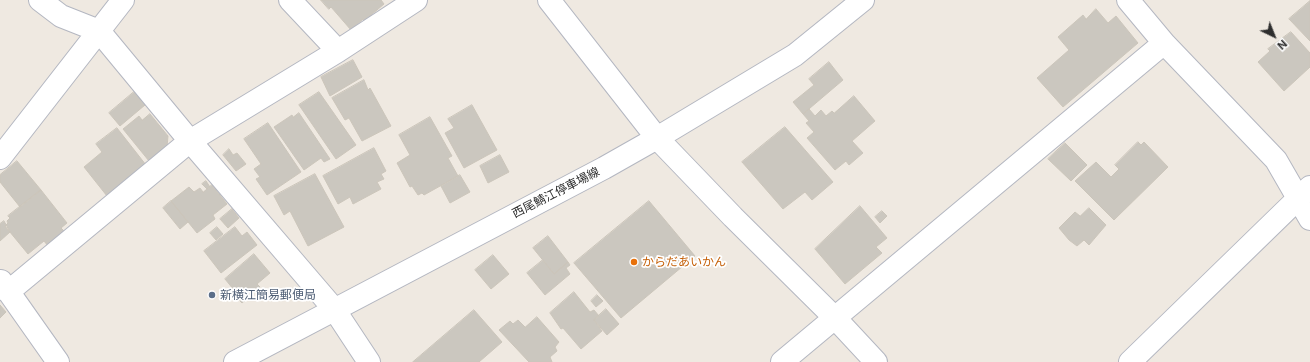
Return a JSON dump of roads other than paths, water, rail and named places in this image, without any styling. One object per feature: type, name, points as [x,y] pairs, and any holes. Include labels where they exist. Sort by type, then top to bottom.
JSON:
[{"type":"street","points":[[40,0],[61,16],[99,31],[190,141],[334,309],[369,362]]},
{"type":"street","points":[[0,158],[123,0]]},
{"type":"street","points":[[290,0],[338,51]]},
{"type":"street","points":[[58,362],[4,286],[190,141],[338,51],[416,0]]},
{"type":"street","points":[[549,0],[657,138],[733,217],[836,319],[876,362]]},
{"type":"street","name":"西尾鯖江停車場線","points":[[235,362],[604,168],[657,138],[795,55],[864,0]]},
{"type":"street","points":[[1128,0],[1164,43],[1276,160],[1304,192],[1310,219]]},
{"type":"street","points":[[782,362],[836,319],[1164,43]]},
{"type":"street","points":[[1130,362],[1304,192]]},
{"type":"place","name":"からだあいかん","points":[[634,262]]},
{"type":"place","name":"新横江簡易郵便局","points":[[212,295]]}]
